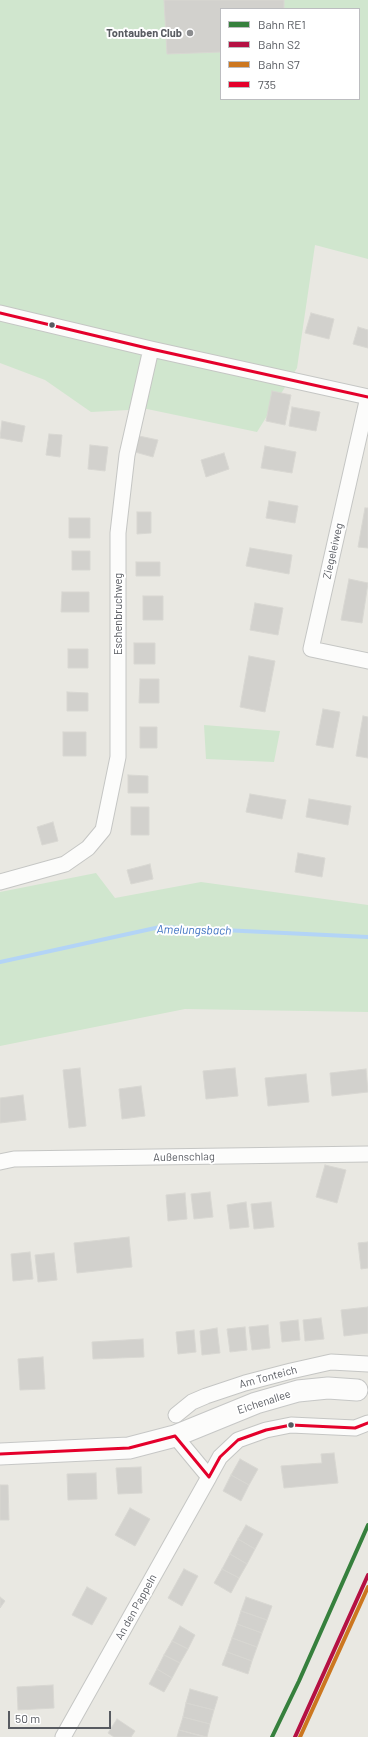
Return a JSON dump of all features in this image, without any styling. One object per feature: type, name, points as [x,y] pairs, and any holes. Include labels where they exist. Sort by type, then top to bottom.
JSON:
[{"type":"street","points":[[0,313],[151,349],[368,397]]},
{"type":"street","name":"Eschenbruchweg","points":[[0,882],[64,864],[88,848],[103,830],[118,757],[118,533],[127,455],[151,349]]},
{"type":"street","name":"Ziegeleiweg","points":[[368,397],[311,649],[368,661]]},
{"type":"street","name":"Außenschlag","points":[[0,1162],[14,1159],[368,1154]]},
{"type":"street","name":"Am Tonteich","points":[[176,1415],[192,1402],[206,1396],[291,1371],[331,1362],[368,1364]]},
{"type":"street","name":"Eichenallee","points":[[0,1454],[129,1448],[175,1436],[256,1403],[298,1391],[328,1388],[357,1390]]},
{"type":"street","points":[[175,1436],[209,1477],[220,1457],[238,1440],[266,1430],[291,1425],[355,1428],[368,1423]]},
{"type":"street","name":"An den Pappeln","points":[[63,1737],[209,1477]]},
{"type":"green space","points":[[0,0],[368,0],[368,259],[315,245],[297,368],[257,432],[147,409],[91,412],[45,380],[0,363]]},
{"type":"green space","points":[[204,725],[280,731],[274,762],[206,759]]},
{"type":"green space","points":[[96,873],[115,898],[201,882],[368,905],[368,1012],[185,1009],[0,1046],[0,892]]},
{"type":"building","name":"Tontauben Club","points":[[164,0],[284,0],[284,8],[220,8],[220,52],[167,54]]},
{"type":"building","points":[[311,313],[334,319],[329,339],[305,333]]},
{"type":"building","points":[[358,327],[368,330],[368,348],[353,344]]},
{"type":"building","points":[[272,391],[291,395],[285,425],[266,421]]},
{"type":"building","points":[[292,407],[320,412],[316,431],[289,426]]},
{"type":"building","points":[[2,421],[25,426],[22,442],[0,438]]},
{"type":"building","points":[[49,434],[62,435],[60,457],[46,455]]},
{"type":"building","points":[[139,436],[158,440],[153,457],[135,452]]},
{"type":"building","points":[[90,445],[108,447],[105,471],[88,469]]},
{"type":"building","points":[[265,446],[296,452],[292,473],[261,468]]},
{"type":"building","points":[[224,453],[229,469],[206,477],[201,460]]},
{"type":"building","points":[[269,501],[298,506],[295,523],[266,518]]},
{"type":"building","points":[[365,508],[368,508],[368,548],[358,547]]},
{"type":"building","points":[[137,512],[151,512],[151,533],[137,534]]},
{"type":"building","points":[[69,518],[90,518],[90,538],[69,538]]},
{"type":"building","points":[[250,548],[292,555],[289,574],[246,566]]},
{"type":"building","points":[[72,551],[90,551],[90,570],[72,570]]},
{"type":"building","points":[[136,562],[160,562],[160,576],[136,576]]},
{"type":"building","points":[[349,579],[368,583],[362,623],[341,620]]},
{"type":"building","points":[[62,592],[89,592],[89,612],[61,612]]},
{"type":"building","points":[[143,596],[163,596],[163,620],[143,620]]},
{"type":"building","points":[[255,603],[283,608],[278,635],[250,630]]},
{"type":"building","points":[[134,643],[155,643],[155,664],[134,664]]},
{"type":"building","points":[[68,649],[88,649],[88,668],[68,668]]},
{"type":"building","points":[[249,656],[275,661],[265,712],[240,707]]},
{"type":"building","points":[[140,679],[159,679],[159,703],[139,703]]},
{"type":"building","points":[[67,692],[88,693],[88,711],[67,711]]},
{"type":"building","points":[[323,709],[340,712],[333,748],[316,745]]},
{"type":"building","points":[[363,716],[368,717],[368,758],[356,756]]},
{"type":"building","points":[[140,727],[157,727],[157,748],[140,748]]},
{"type":"building","points":[[63,732],[86,732],[86,756],[63,756]]},
{"type":"building","points":[[128,775],[148,776],[148,793],[128,793]]},
{"type":"building","points":[[250,794],[286,800],[282,819],[246,812]]},
{"type":"building","points":[[309,799],[351,806],[348,825],[306,817]]},
{"type":"building","points":[[131,807],[149,807],[149,835],[131,835]]},
{"type":"building","points":[[53,822],[58,841],[42,845],[37,827]]},
{"type":"building","points":[[298,853],[325,858],[322,877],[295,872]]},
{"type":"building","points":[[150,864],[153,879],[131,884],[127,870]]},
{"type":"building","points":[[80,1068],[86,1126],[69,1128],[63,1070]]},
{"type":"building","points":[[235,1068],[238,1096],[206,1099],[203,1071]]},
{"type":"building","points":[[366,1069],[368,1092],[332,1096],[330,1073]]},
{"type":"building","points":[[306,1074],[309,1102],[268,1106],[265,1078]]},
{"type":"building","points":[[141,1086],[145,1116],[122,1119],[119,1089]]},
{"type":"building","points":[[23,1095],[26,1120],[0,1123],[0,1098]]},
{"type":"building","points":[[325,1165],[346,1170],[337,1203],[316,1197]]},
{"type":"building","points":[[210,1192],[213,1217],[194,1219],[191,1194]]},
{"type":"building","points":[[185,1193],[187,1219],[168,1221],[166,1195]]},
{"type":"building","points":[[246,1202],[249,1227],[230,1229],[227,1205]]},
{"type":"building","points":[[271,1202],[274,1227],[254,1229],[251,1204]]},
{"type":"building","points":[[129,1237],[132,1267],[77,1273],[74,1243]]},
{"type":"building","points":[[368,1242],[368,1268],[361,1269],[358,1243]]},
{"type":"building","points":[[30,1252],[33,1279],[13,1281],[11,1254]]},
{"type":"building","points":[[54,1253],[57,1280],[38,1282],[35,1255]]},
{"type":"building","points":[[368,1307],[368,1333],[344,1336],[341,1310]]},
{"type":"building","points":[[321,1318],[324,1339],[305,1341],[303,1320]]},
{"type":"building","points":[[298,1320],[300,1340],[282,1342],[280,1322]]},
{"type":"building","points":[[268,1325],[270,1348],[252,1350],[249,1327]]},
{"type":"building","points":[[245,1327],[247,1350],[230,1352],[227,1329]]},
{"type":"building","points":[[217,1328],[220,1353],[202,1355],[200,1331]]},
{"type":"building","points":[[194,1330],[196,1352],[178,1354],[176,1332]]},
{"type":"building","points":[[143,1339],[144,1357],[93,1359],[92,1342]]},
{"type":"building","points":[[43,1357],[45,1389],[20,1390],[18,1359]]},
{"type":"building","points":[[334,1453],[338,1483],[284,1488],[281,1466],[322,1463],[321,1454]]},
{"type":"building","points":[[240,1459],[258,1469],[249,1485],[231,1475]]},
{"type":"building","points":[[141,1467],[142,1493],[118,1494],[116,1468]]},
{"type":"building","points":[[96,1473],[97,1499],[68,1500],[67,1474]]},
{"type":"building","points":[[231,1475],[249,1485],[241,1501],[223,1491]]},
{"type":"building","points":[[0,1485],[8,1485],[9,1520],[0,1520]]},
{"type":"building","points":[[130,1508],[150,1519],[135,1546],[115,1535]]},
{"type":"building","points":[[246,1525],[263,1534],[255,1549],[238,1539]]},
{"type":"building","points":[[238,1539],[255,1549],[247,1564],[230,1554]]},
{"type":"building","points":[[230,1554],[247,1564],[239,1578],[222,1569]]},
{"type":"building","points":[[184,1569],[198,1576],[182,1606],[168,1598]]},
{"type":"building","points":[[222,1569],[239,1578],[231,1593],[214,1583]]},
{"type":"building","points":[[87,1587],[107,1598],[92,1625],[72,1615]]},
{"type":"building","points":[[0,1597],[5,1601],[0,1608]]},
{"type":"building","points":[[246,1597],[272,1606],[267,1620],[241,1611]]},
{"type":"building","points":[[241,1611],[267,1620],[262,1633],[237,1624]]},
{"type":"building","points":[[237,1624],[262,1633],[257,1647],[232,1638]]},
{"type":"building","points":[[180,1626],[195,1635],[188,1649],[172,1641]]},
{"type":"building","points":[[232,1638],[257,1647],[252,1661],[227,1652]]},
{"type":"building","points":[[172,1641],[188,1649],[180,1663],[164,1655]]},
{"type":"building","points":[[227,1652],[252,1661],[248,1674],[222,1665]]},
{"type":"building","points":[[164,1655],[180,1663],[172,1678],[157,1669]]},
{"type":"building","points":[[157,1669],[172,1678],[164,1692],[149,1684]]},
{"type":"building","points":[[53,1685],[54,1708],[18,1710],[17,1687]]},
{"type":"building","points":[[190,1689],[218,1697],[214,1710],[186,1703]]},
{"type":"building","points":[[186,1703],[214,1710],[210,1724],[183,1717]]},
{"type":"building","points":[[183,1717],[210,1724],[207,1737],[179,1730]]},
{"type":"building","points":[[117,1719],[135,1731],[131,1737],[114,1737],[108,1733]]},
{"type":"building","points":[[179,1730],[204,1737],[177,1737]]},
{"type":"waterway","name":"Amelungsbach","points":[[0,962],[160,927],[368,937]]},
{"type":"rail line","name":"RE1","points":[[272,1737],[299,1681],[368,1525]]},
{"type":"rail line","name":"S2","points":[[295,1737],[368,1575]]},
{"type":"rail line","name":"S7","points":[[300,1737],[368,1587]]},
{"type":"transit line","name":"735","points":[[0,313],[151,349],[368,397]]},
{"type":"transit line","name":"735","points":[[175,1436],[209,1477],[220,1457],[238,1440],[266,1430],[291,1425],[355,1428],[368,1423]]},
{"type":"transit line","name":"735","points":[[0,1454],[129,1448],[175,1436]]},
{"type":"place","name":"Tontauben Club","points":[[190,33]]}]
